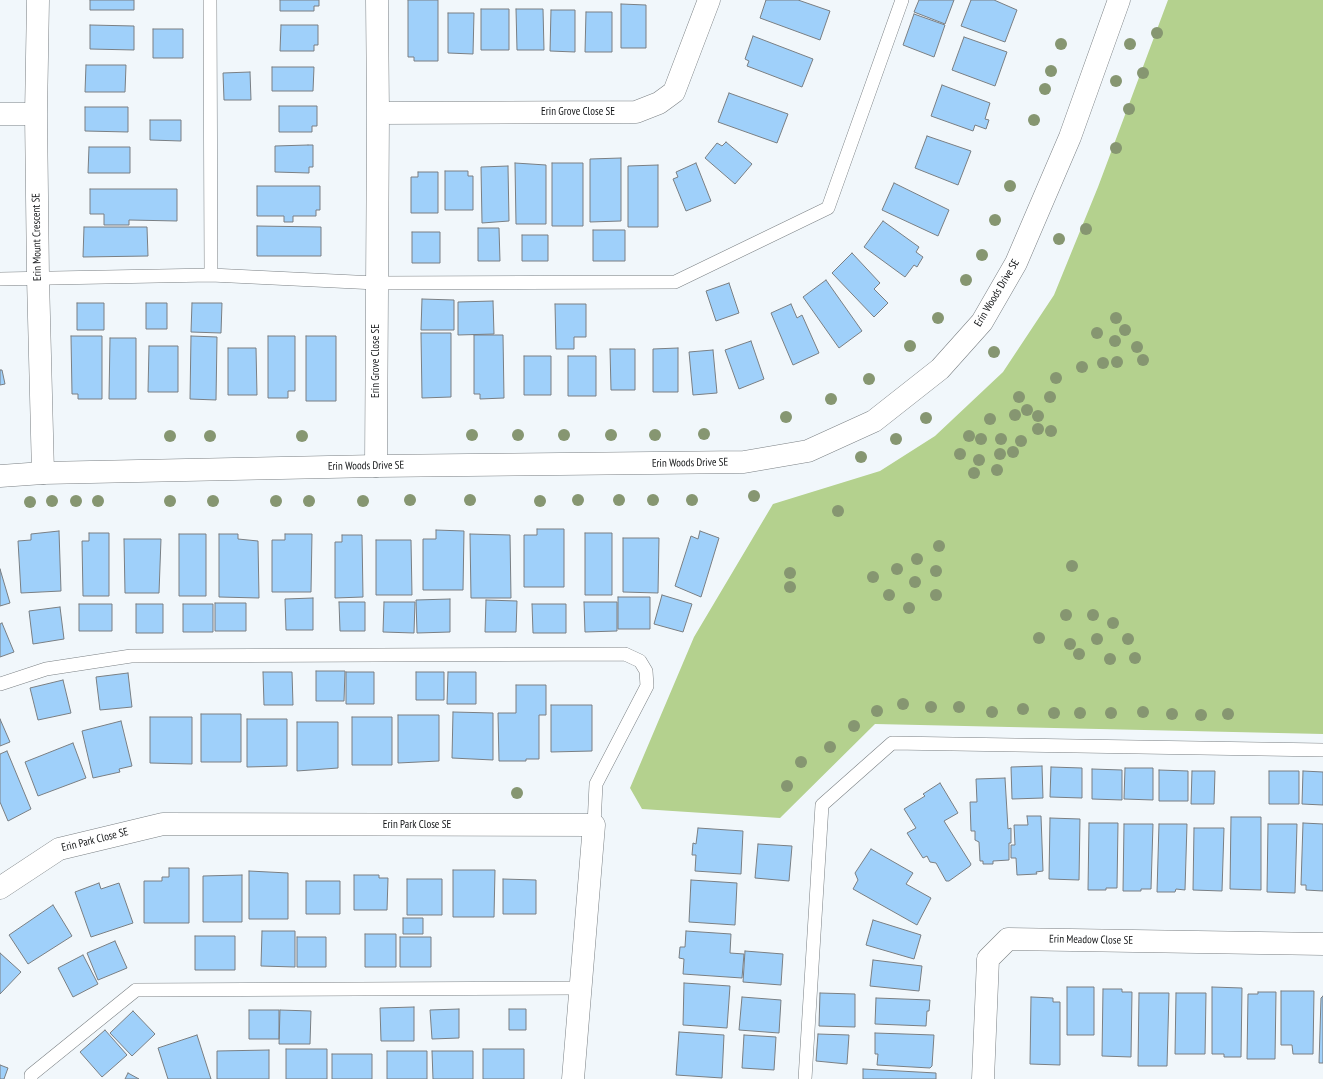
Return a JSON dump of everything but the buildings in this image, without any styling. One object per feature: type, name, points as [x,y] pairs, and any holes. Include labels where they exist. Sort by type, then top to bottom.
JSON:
[{"type":"street","name":"Erin Mount Crescent SE","points":[[38,0],[36,114],[43,473]]},
{"type":"street","name":"Erin Grove Close SE","points":[[376,466],[378,113],[377,0]]},
{"type":"street","name":"Erin Grove Close SE","points":[[378,113],[636,112],[659,103],[674,92],[709,0]]},
{"type":"street","name":"Erin Woods Drive SE","points":[[0,476],[43,473],[376,466],[744,462],[808,451],[874,421],[940,369],[982,322],[1016,263],[1070,137],[1119,0]]},
{"type":"street","points":[[0,114],[36,114]]},
{"type":"street","name":"Erin Park Close SE","points":[[0,888],[59,849],[163,824],[594,825]]},
{"type":"street","points":[[573,1079],[594,825]]},
{"type":"street","name":"Erin Meadow Close SE","points":[[983,1079],[988,959],[1008,939],[1323,944]]},
{"type":"lane","points":[[210,0],[211,275]]},
{"type":"lane","points":[[0,279],[211,275],[376,283],[675,282],[828,208],[902,0]]},
{"type":"lane","points":[[0,684],[46,669],[131,656],[625,654],[640,661],[646,671],[647,686],[596,784],[594,825]]},
{"type":"lane","points":[[804,1079],[822,805],[892,742],[1323,750]]},
{"type":"lane","points":[[31,1079],[32,1075],[136,990],[580,988]]},
{"type":"green space","points":[[1168,0],[1323,0],[1323,734],[875,724],[780,818],[642,809],[630,788],[694,637],[773,504],[880,471],[935,436],[1003,372],[1054,295],[1098,187]]}]
